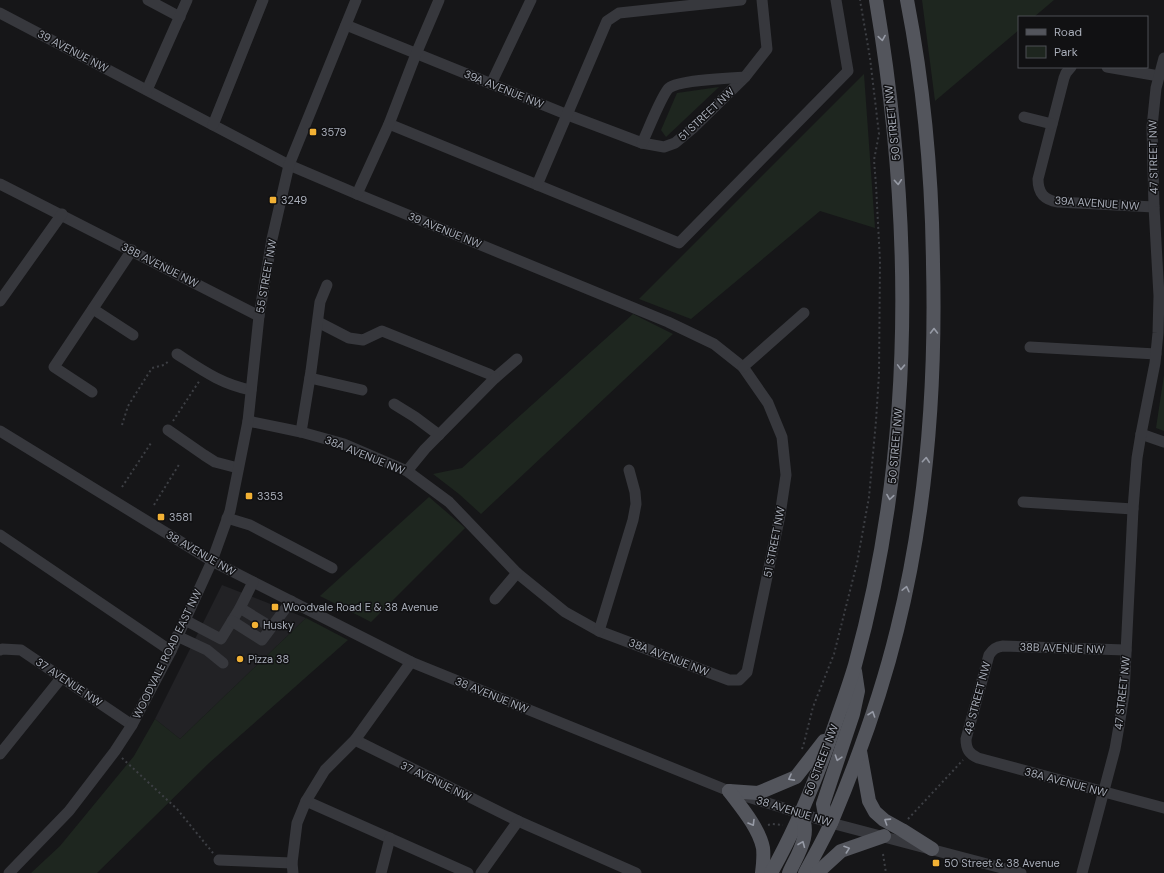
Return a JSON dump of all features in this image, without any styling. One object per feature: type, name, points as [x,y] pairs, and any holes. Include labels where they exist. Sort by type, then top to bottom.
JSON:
[{"type":"main road","name":"50 STREET NW","points":[[771,873],[782,854],[795,812],[821,764],[855,666],[881,554],[891,491],[897,434],[902,322],[902,257],[896,151],[876,0]]},
{"type":"main road","points":[[805,873],[831,823],[860,751],[881,689],[909,578],[919,519],[930,407],[934,344],[932,222],[923,104],[907,0]]},
{"type":"main road","points":[[831,823],[825,815],[823,804],[853,714],[858,691],[855,666]]},
{"type":"main road","points":[[730,791],[758,794],[796,777],[834,728]]},
{"type":"main road","points":[[860,751],[869,801],[875,812],[884,820],[932,849]]},
{"type":"main road","points":[[730,791],[752,822],[761,840],[763,849],[762,873]]},
{"type":"main road","points":[[789,873],[806,835],[804,820],[795,812]]},
{"type":"main road","points":[[817,873],[841,851],[884,836]]},
{"type":"street","points":[[148,0],[180,17]]},
{"type":"street","points":[[147,90],[187,0]]},
{"type":"street","points":[[213,125],[263,0]]},
{"type":"street","name":"55 STREET NW","points":[[212,561],[230,511],[248,420],[259,316],[272,239],[289,164],[356,0]]},
{"type":"street","points":[[357,194],[389,124],[439,0]]},
{"type":"street","points":[[491,84],[531,0]]},
{"type":"street","points":[[537,185],[607,21],[619,13],[741,0]]},
{"type":"street","name":"51 STREET NW","points":[[664,147],[675,143],[687,133],[745,77],[767,49],[762,0]]},
{"type":"street","points":[[389,124],[679,243],[848,71],[836,0]]},
{"type":"street","name":"39 AVENUE NW","points":[[0,13],[289,164],[357,194],[668,322],[714,344],[743,367],[768,403]]},
{"type":"street","name":"39A AVENUE NW","points":[[346,25],[568,115],[642,143],[664,147]]},
{"type":"street","name":"47 STREET NW","points":[[1082,873],[1115,749],[1124,694],[1136,464],[1156,354],[1158,333],[1159,296],[1154,207],[1152,127],[1154,100],[1164,58]]},
{"type":"street","points":[[1024,117],[1052,124],[1064,78],[1070,68]]},
{"type":"street","points":[[1112,68],[1159,76]]},
{"type":"street","name":"51 STREET NW","points":[[642,143],[662,98],[670,88],[685,83],[745,77]]},
{"type":"street","name":"39A AVENUE NW","points":[[1052,124],[1038,179],[1039,188],[1042,195],[1048,200],[1058,202],[1154,207]]},
{"type":"street","name":"38B AVENUE NW","points":[[0,184],[62,214],[259,316]]},
{"type":"street","points":[[0,302],[62,214]]},
{"type":"street","points":[[92,392],[54,367],[132,250]]},
{"type":"street","points":[[301,432],[320,302],[327,285]]},
{"type":"street","points":[[93,309],[133,336]]},
{"type":"street","points":[[743,367],[804,313]]},
{"type":"street","points":[[318,322],[349,338],[363,340],[382,331],[489,374],[495,378]]},
{"type":"street","points":[[1030,347],[1156,354]]},
{"type":"street","points":[[177,354],[205,372],[227,383],[251,390]]},
{"type":"street","points":[[407,471],[425,449],[495,378],[517,359]]},
{"type":"street","points":[[310,378],[362,390]]},
{"type":"street","name":"51 STREET NW","points":[[739,680],[747,672],[780,515],[786,475],[782,437],[768,403]]},
{"type":"street","points":[[394,404],[415,417],[439,435]]},
{"type":"street","name":"38A AVENUE NW","points":[[248,420],[301,432],[344,444],[407,471],[449,502],[517,573],[565,612],[599,631],[729,680],[739,680]]},
{"type":"street","points":[[168,430],[215,462],[238,468]]},
{"type":"street","name":"38 AVENUE NW","points":[[1,434],[212,561],[411,662],[730,791],[831,823],[1021,873]]},
{"type":"street","points":[[1141,434],[1164,442]]},
{"type":"street","points":[[599,631],[633,520],[636,504],[635,492],[629,470]]},
{"type":"street","points":[[1023,502],[1133,509]]},
{"type":"street","points":[[227,518],[250,525],[332,568]]},
{"type":"street","points":[[0,535],[171,651]]},
{"type":"street","name":"WOODVALE ROAD EAST NW","points":[[9,873],[69,810],[115,751],[132,724],[171,651],[212,561]]},
{"type":"street","points":[[495,599],[517,573]]},
{"type":"street","points":[[185,620],[221,639],[240,608],[253,582]]},
{"type":"street","points":[[232,621],[262,640],[291,601]]},
{"type":"street","points":[[240,608],[272,627]]},
{"type":"street","points":[[178,636],[207,650],[223,663]]},
{"type":"street","name":"38B AVENUE NW","points":[[997,647],[1126,650]]},
{"type":"street","name":"48 STREET NW","points":[[970,753],[967,748],[966,739],[988,655],[997,647]]},
{"type":"street","name":"37 AVENUE NW","points":[[1,649],[21,650],[132,724]]},
{"type":"street","points":[[219,860],[293,868],[297,823],[306,802],[325,770],[355,740],[411,662]]},
{"type":"street","points":[[0,754],[62,677]]},
{"type":"street","name":"37 AVENUE NW","points":[[355,740],[518,822],[636,873]]},
{"type":"street","name":"38A AVENUE NW","points":[[970,753],[978,758],[1164,808]]},
{"type":"street","points":[[306,802],[468,873]]},
{"type":"street","points":[[481,873],[518,822]]},
{"type":"street","points":[[380,873],[390,838]]},
{"type":"path","points":[[801,750],[813,707],[834,654],[857,563],[869,497],[876,421],[879,374],[880,261],[874,160],[879,134],[870,58],[860,0]]},
{"type":"path","points":[[122,425],[128,406],[152,368],[164,365],[177,354]]},
{"type":"path","points":[[168,430],[205,372]]},
{"type":"path","points":[[122,487],[151,443]]},
{"type":"path","points":[[154,505],[180,463]]},
{"type":"path","points":[[115,751],[177,809],[219,860]]},
{"type":"path","points":[[905,822],[970,753]]},
{"type":"path","points":[[756,830],[772,824],[783,825],[795,812]]},
{"type":"path","points":[[883,854],[886,873]]},
{"type":"shaded area","points":[[222,585],[306,618],[180,739],[155,719]]},
{"type":"green space","points":[[922,0],[1054,0],[1035,16],[1018,16],[1018,31],[935,101]]},
{"type":"green space","points":[[864,74],[875,228],[820,211],[691,319],[639,299]]},
{"type":"green space","points":[[719,87],[666,137],[661,130],[677,93]]},
{"type":"green space","points":[[633,314],[673,334],[481,514],[459,494],[433,474],[462,468]]},
{"type":"green space","points":[[1164,375],[1164,431],[1156,428]]},
{"type":"green space","points":[[429,497],[465,528],[371,622],[320,596]]},
{"type":"green space","points":[[306,618],[348,640],[209,763],[97,873],[31,873],[60,846],[134,756],[155,719],[180,739]]},
{"type":"place","name":"3579","points":[[313,132]]},
{"type":"place","name":"3249","points":[[273,200]]},
{"type":"place","name":"3353","points":[[249,496]]},
{"type":"place","name":"3581","points":[[161,517]]},
{"type":"place","name":"Woodvale Road E & 38 Avenue","points":[[275,607]]},
{"type":"place","name":"Husky","points":[[255,625]]},
{"type":"place","name":"Pizza 38","points":[[240,659]]},
{"type":"place","name":"50 Street & 38 Avenue","points":[[936,863]]}]
